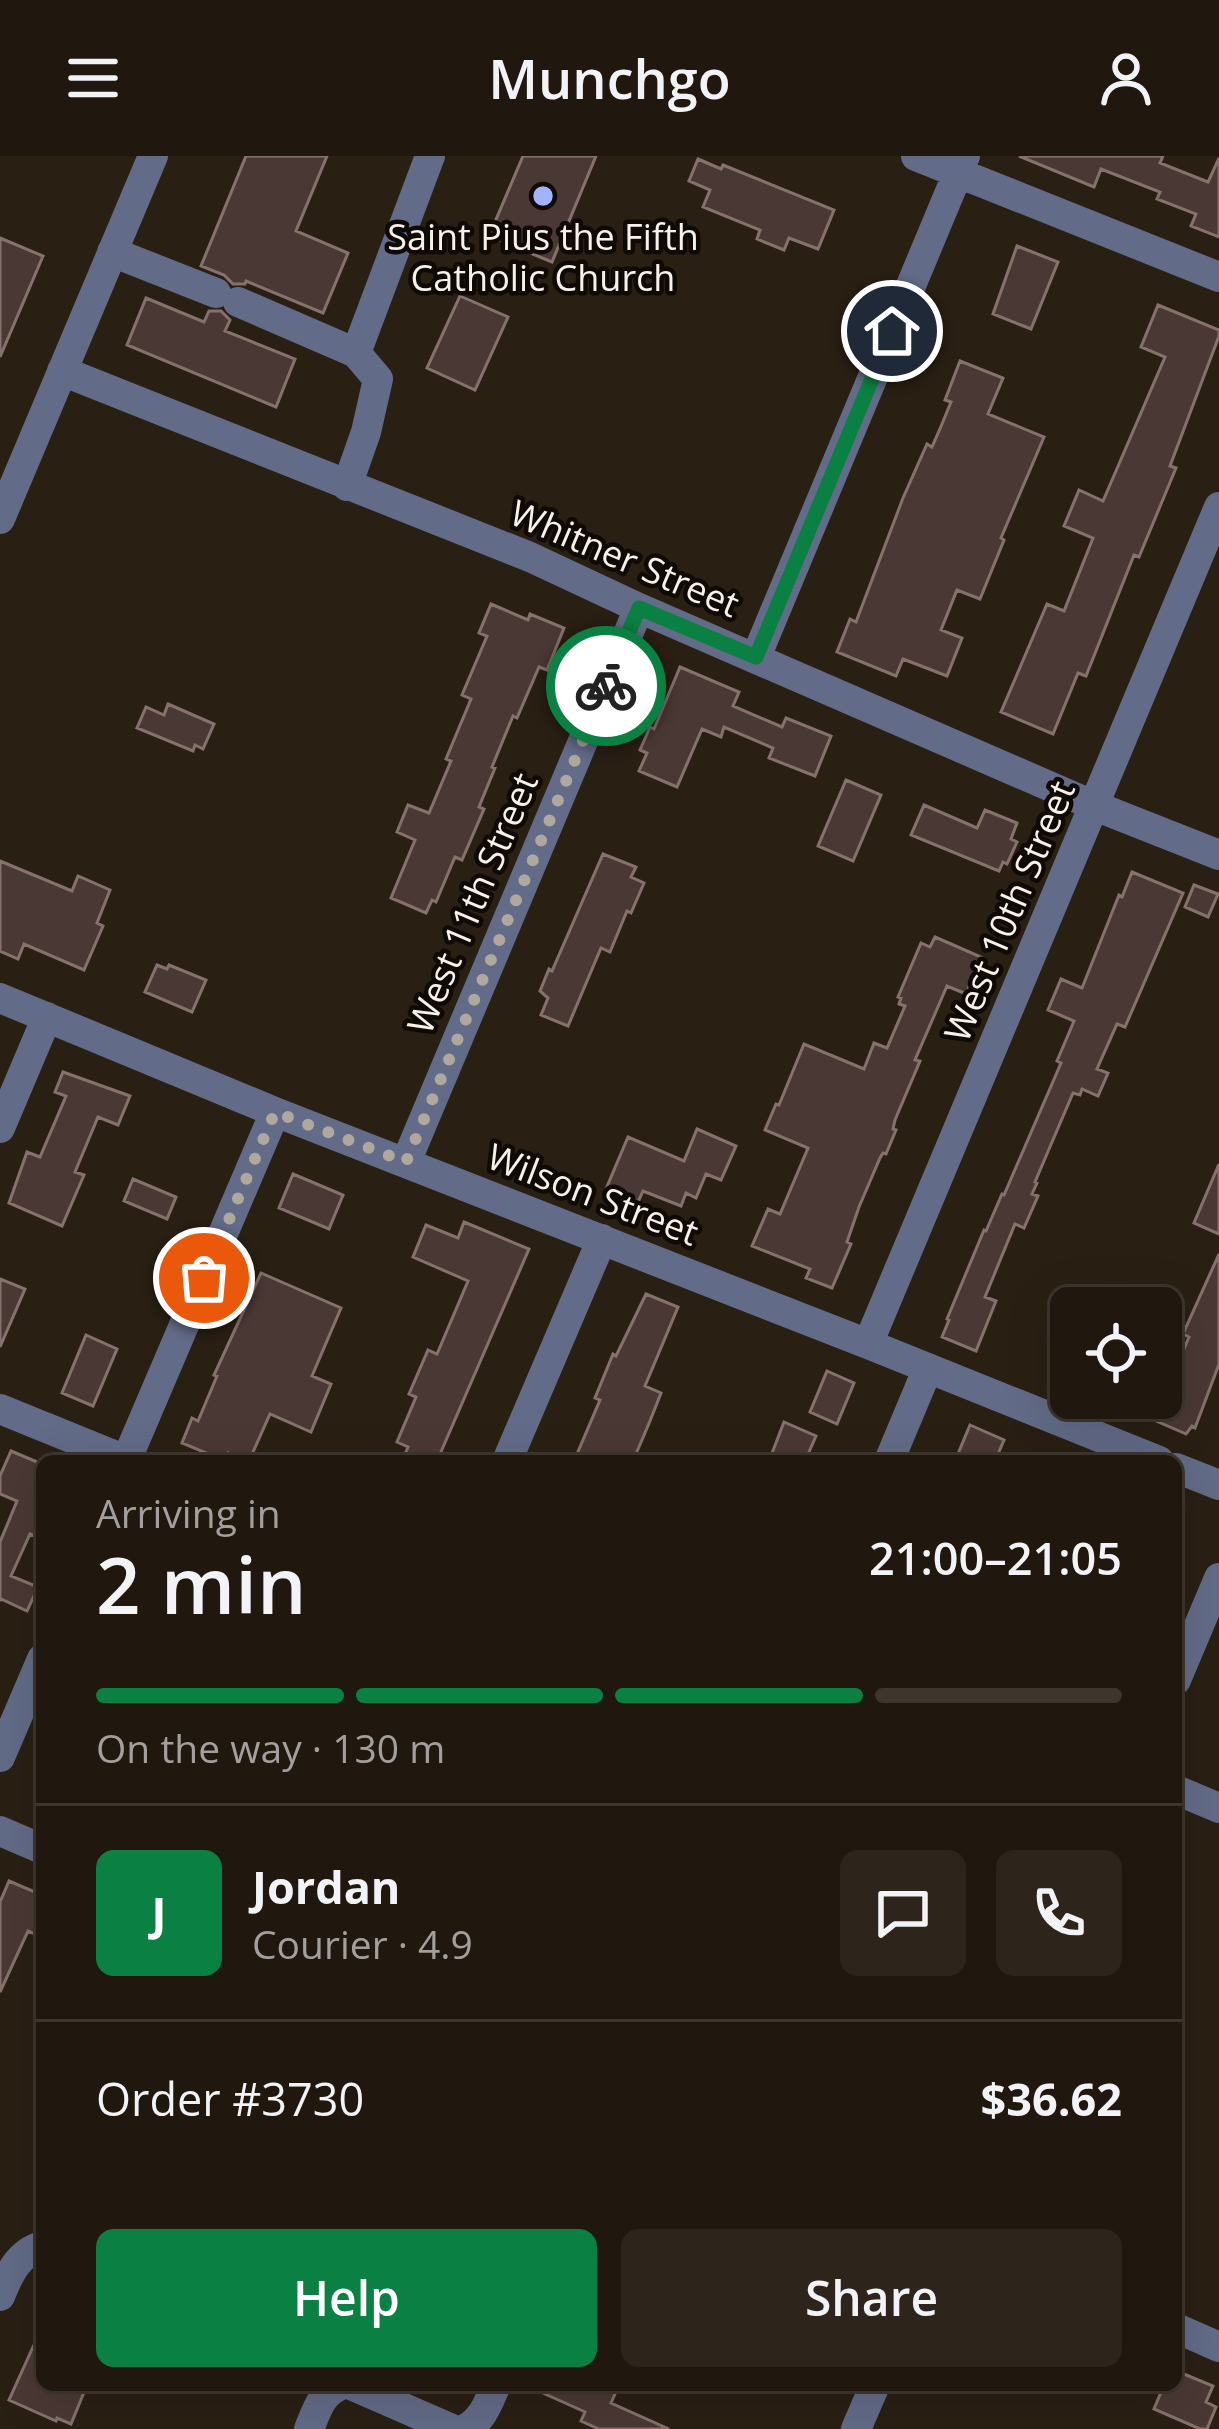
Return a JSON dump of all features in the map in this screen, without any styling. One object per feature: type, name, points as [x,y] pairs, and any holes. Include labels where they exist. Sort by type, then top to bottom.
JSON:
[{"type":"street","points":[[0,519],[153,156]]},
{"type":"street","points":[[356,353],[430,156]]},
{"type":"street","points":[[916,156],[962,164],[1219,277]]},
{"type":"street","points":[[756,657],[962,164]]},
{"type":"street","points":[[112,252],[356,353],[378,379],[347,486]]},
{"type":"street","name":"Whitner Street","points":[[62,371],[530,557],[1095,806],[1219,855]]},
{"type":"street","name":"West 10th Street","points":[[868,1344],[1219,507]]},
{"type":"street","name":"West 11th Street","points":[[406,1162],[639,608]]},
{"type":"street","name":"Wilson Street","points":[[0,998],[275,1112],[1144,1455]]},
{"type":"street","points":[[0,1128],[47,1017]]},
{"type":"street","points":[[130,1455],[275,1112]]},
{"type":"street","points":[[510,1455],[602,1239]]},
{"type":"street","points":[[892,1455],[928,1368]]},
{"type":"street","points":[[0,1409],[112,1455]]},
{"type":"street","points":[[1182,1470],[1219,1485]]},
{"type":"street","points":[[1182,1666],[1219,1578]]},
{"type":"street","points":[[0,1757],[36,1673]]},
{"type":"street","points":[[1182,1793],[1219,1808]]},
{"type":"street","points":[[0,1831],[36,1846]]},
{"type":"street","points":[[0,2296],[21,2257],[36,2247]]},
{"type":"street","points":[[1182,2331],[1219,2347]]},
{"type":"street","points":[[309,2429],[329,2391]]},
{"type":"street","points":[[365,2391],[452,2429]]},
{"type":"street","points":[[465,2429],[483,2414],[493,2391]]},
{"type":"street","points":[[856,2429],[872,2391]]},
{"type":"building","points":[[246,156],[327,156],[296,231],[348,253],[323,313],[246,281],[233,284],[201,266]]},
{"type":"building","name":"Saint Pius the Fifth Catholic Church","points":[[523,156],[596,156],[552,262],[489,236]]},
{"type":"building","points":[[1019,156],[1163,156],[1160,163],[1208,182],[1219,158],[1219,237],[1191,226],[1196,214],[1157,199],[1160,192],[1101,169],[1094,187]]},
{"type":"building","points":[[698,159],[834,210],[818,249],[789,238],[784,250],[757,239],[760,230],[703,207],[710,190],[689,181]]},
{"type":"building","points":[[0,238],[43,256],[0,357]]},
{"type":"building","points":[[1017,246],[1058,262],[1031,329],[993,314]]},
{"type":"building","points":[[460,296],[508,317],[475,390],[427,368]]},
{"type":"building","points":[[146,298],[204,322],[209,311],[221,311],[230,320],[225,331],[295,359],[276,407],[127,345]]},
{"type":"building","points":[[1158,305],[1219,330],[1219,336],[1170,466],[1176,468],[1139,557],[1134,555],[1086,676],[1078,673],[1053,734],[1001,712],[1047,604],[1064,611],[1093,538],[1064,526],[1079,490],[1103,501],[1165,357],[1141,347]]},
{"type":"building","points":[[960,361],[1003,378],[988,414],[1044,437],[980,599],[957,590],[941,630],[962,638],[947,676],[903,659],[896,676],[837,652],[850,619],[856,622],[927,444],[932,447],[942,424],[951,402],[945,400]]},
{"type":"building","points":[[491,604],[528,620],[530,614],[564,628],[547,670],[539,667],[517,718],[513,716],[479,807],[484,809],[462,860],[455,857],[436,902],[432,900],[426,913],[391,898],[415,840],[397,832],[408,805],[429,813],[451,761],[446,759],[471,699],[462,695],[487,636],[479,633]]},
{"type":"building","points":[[680,667],[739,692],[733,706],[782,727],[786,718],[831,736],[815,776],[769,758],[773,748],[724,727],[721,737],[702,729],[677,787],[639,771],[647,753],[640,750]]},
{"type":"building","points":[[168,704],[214,724],[203,749],[195,745],[193,751],[137,728],[146,707],[164,715]]},
{"type":"building","points":[[846,780],[881,795],[853,861],[818,846]]},
{"type":"building","points":[[924,805],[977,828],[985,810],[1017,823],[1011,839],[1017,842],[1007,864],[1003,862],[999,871],[911,835]]},
{"type":"building","points":[[603,854],[636,867],[631,877],[644,883],[610,952],[601,948],[568,1026],[541,1015],[548,998],[540,991]]},
{"type":"building","points":[[0,861],[72,891],[78,876],[110,890],[97,923],[103,926],[84,970],[24,944],[18,959],[0,951]]},
{"type":"building","points":[[1132,872],[1183,893],[1125,1027],[1117,1024],[1097,1069],[1108,1073],[1098,1096],[1082,1089],[1080,1095],[1073,1093],[1035,1182],[1032,1194],[1038,1196],[1024,1228],[1015,1224],[985,1297],[996,1301],[976,1351],[942,1337],[947,1319],[1061,1063],[1057,1061],[1074,1021],[1048,1010],[1061,979],[1082,988]]},
{"type":"building","points":[[1194,885],[1218,894],[1208,917],[1185,907]]},
{"type":"building","points":[[935,937],[981,957],[966,994],[947,986],[832,1288],[806,1278],[810,1269],[752,1246],[768,1209],[780,1214],[808,1148],[765,1130],[804,1044],[864,1069],[874,1043],[887,1048],[905,1006],[898,997],[921,943],[930,947]]},
{"type":"building","points":[[157,965],[206,980],[192,1012],[145,992]]},
{"type":"building","points":[[63,1072],[130,1096],[118,1125],[98,1117],[75,1172],[84,1175],[62,1226],[9,1203],[27,1152],[40,1157],[66,1096],[55,1092]]},
{"type":"building","points":[[697,1129],[736,1146],[721,1180],[706,1174],[696,1198],[686,1193],[681,1206],[643,1191],[638,1202],[606,1189],[628,1137],[684,1161]]},
{"type":"building","points":[[1219,1164],[1219,1234],[1194,1223]]},
{"type":"building","points":[[293,1174],[343,1195],[329,1229],[279,1208]]},
{"type":"building","points":[[133,1179],[176,1197],[167,1219],[124,1201]]},
{"type":"building","points":[[464,1222],[529,1249],[440,1455],[405,1455],[408,1447],[397,1442],[416,1397],[409,1394],[428,1350],[437,1354],[468,1281],[413,1257],[426,1225],[458,1238]]},
{"type":"building","points":[[1219,1254],[1219,1364],[1195,1428],[1186,1434],[1154,1420],[1182,1419],[1182,1354],[1189,1337],[1183,1334]]},
{"type":"building","points":[[261,1273],[341,1308],[312,1376],[331,1384],[311,1432],[270,1414],[252,1455],[211,1455],[182,1443],[192,1418],[198,1421]]},
{"type":"building","points":[[0,1279],[25,1289],[0,1347]]},
{"type":"building","points":[[646,1294],[678,1307],[645,1386],[661,1393],[635,1455],[577,1455],[600,1400],[595,1398],[613,1354],[616,1356]]},
{"type":"building","points":[[86,1335],[117,1349],[93,1406],[62,1393]]},
{"type":"building","points":[[827,1371],[854,1383],[837,1424],[810,1412]]},
{"type":"building","points":[[784,1422],[816,1436],[808,1455],[771,1455]]},
{"type":"building","points":[[970,1425],[1004,1440],[998,1455],[958,1455]]},
{"type":"building","points":[[11,1451],[36,1461],[36,1536],[30,1534],[11,1576],[36,1586],[27,1611],[0,1601],[0,1542],[17,1501],[0,1494],[0,1476]]},
{"type":"building","points":[[9,1881],[36,1892],[36,1934],[28,1931],[0,1992],[0,1902]]},
{"type":"building","points":[[36,2340],[36,2391],[85,2391],[71,2424],[9,2400]]},
{"type":"building","points":[[1182,2373],[1213,2386],[1206,2402],[1216,2407],[1207,2429],[1154,2409],[1162,2391],[1182,2391]]},
{"type":"building","points":[[538,2391],[616,2391],[611,2403],[669,2429],[599,2429],[581,2421],[585,2412]]},
{"type":"way so far","points":[[204,1278],[275,1112],[406,1162],[606,686]]},
{"type":"place","name":"Saint Pius the Fifth Catholic Church","points":[[543,196]]},
{"type":"route","points":[[606,686],[639,608],[756,657],[892,331]]}]
